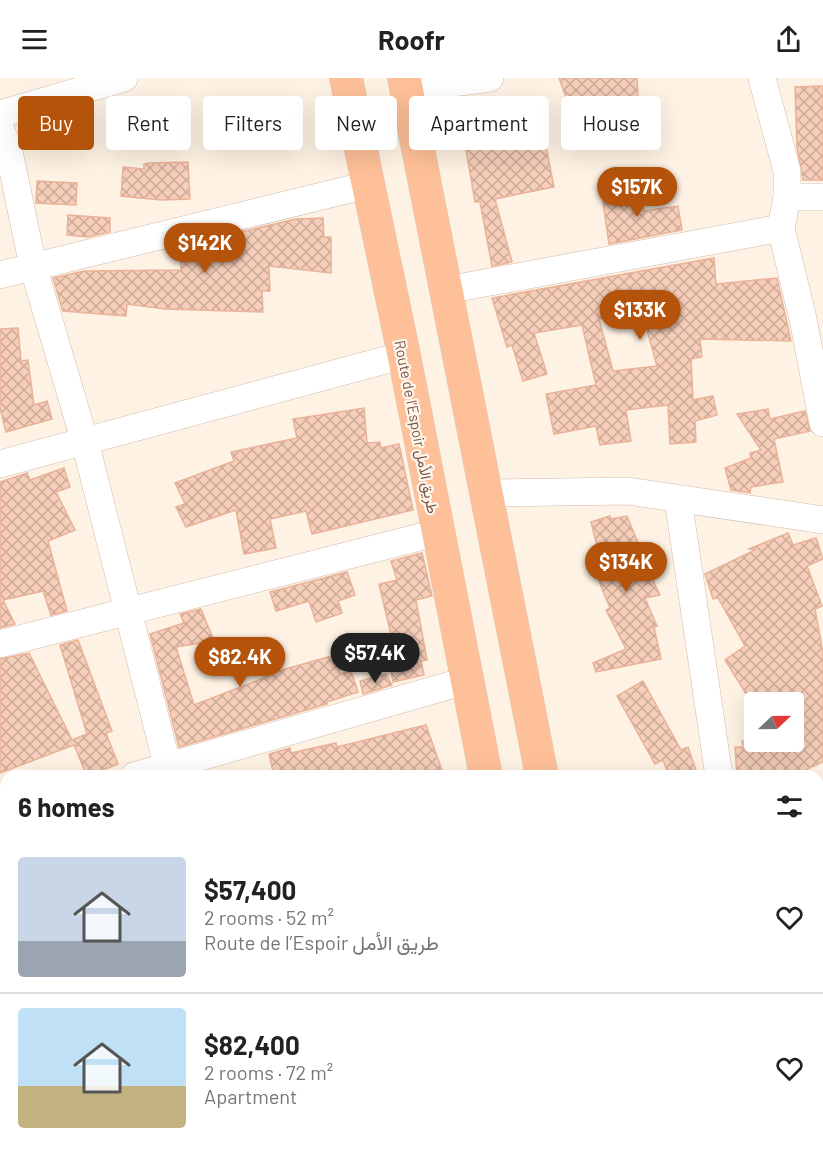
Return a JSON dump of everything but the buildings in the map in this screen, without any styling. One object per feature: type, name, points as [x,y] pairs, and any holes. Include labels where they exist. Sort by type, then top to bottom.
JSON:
[{"type":"highway","name":"Route de l’Espoir طريق الأمل","points":[[346,78],[404,355],[436,533],[485,770]]},
{"type":"highway","points":[[405,83],[488,493],[541,770]]},
{"type":"street","points":[[0,114],[124,78]]},
{"type":"street","points":[[405,83],[490,78]]},
{"type":"street","points":[[762,78],[787,171],[787,197],[781,228],[803,319],[823,423]]},
{"type":"street","points":[[0,128],[8,147],[33,266],[85,442],[169,770]]},
{"type":"street","points":[[0,275],[228,222],[367,185]]},
{"type":"street","points":[[787,197],[823,197]]},
{"type":"street","points":[[447,290],[781,228]]},
{"type":"street","points":[[0,464],[404,355]]},
{"type":"street","points":[[488,493],[628,491],[823,520]]},
{"type":"street","points":[[678,499],[718,770]]},
{"type":"street","points":[[0,644],[436,533]]},
{"type":"street","points":[[172,770],[465,681]]}]
